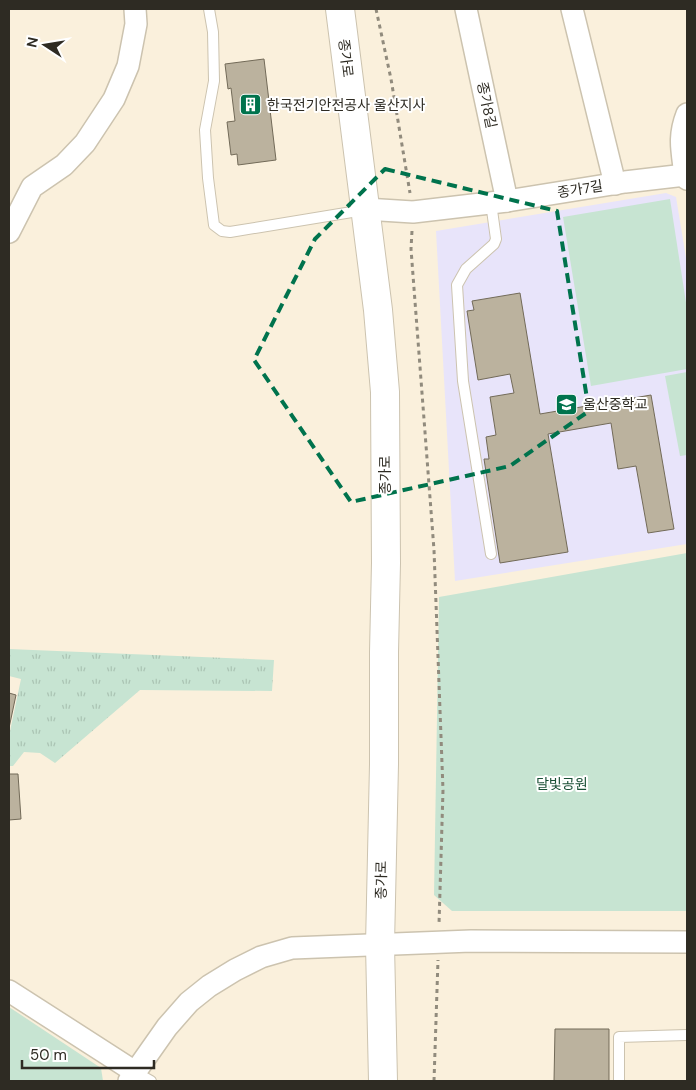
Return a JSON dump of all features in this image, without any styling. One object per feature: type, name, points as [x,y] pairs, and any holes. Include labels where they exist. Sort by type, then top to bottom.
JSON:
[{"type":"main road","name":"종가로","points":[[340,9],[378,310],[385,392],[386,563],[380,945],[383,1081]]},
{"type":"street","points":[[9,232],[32,188],[64,165],[85,143],[114,99],[128,66],[136,24],[135,9]]},
{"type":"street","name":"종가8길","points":[[466,9],[499,202]]},
{"type":"street","name":"종가7길","points":[[365,209],[413,212],[499,202],[615,184],[572,9]]},
{"type":"street","points":[[615,184],[686,177],[681,140],[682,126],[687,114]]},
{"type":"street","points":[[9,991],[138,1078],[167,1027],[189,1002],[209,986],[235,970],[261,957],[292,948],[471,941],[687,942]]},
{"type":"lane","points":[[209,9],[213,32],[214,81],[206,130],[208,178],[214,224],[222,231],[230,232],[365,209]]},
{"type":"lane","points":[[491,554],[463,381],[457,285],[466,269],[494,244],[499,202]]},
{"type":"lane","points":[[619,1081],[619,1037],[687,1035]]},
{"type":"path","points":[[376,9],[391,79],[413,212],[411,250],[434,550],[443,790],[434,1081]]},
{"type":"highlighted area","points":[[385,169],[557,211],[589,411],[510,466],[351,502],[254,360],[315,239]]},
{"type":"shaded area","name":"울산중학교","points":[[666,193],[676,197],[687,264],[687,544],[455,581],[436,231]]},
{"type":"green space","points":[[670,199],[687,309],[687,369],[591,386],[563,217]]},
{"type":"green space","points":[[687,372],[687,455],[680,456],[665,376]]},
{"type":"green space","name":"달빛공원","points":[[687,553],[687,911],[452,911],[434,895],[439,597]]},
{"type":"green space","points":[[9,649],[274,660],[272,691],[140,690],[55,763],[40,753],[24,752],[13,766],[9,766],[9,736],[21,679],[9,676]]},
{"type":"green space","points":[[9,1007],[101,1068],[103,1081],[9,1081]]},
{"type":"building","name":"한국전기안전공사 울산지사","points":[[264,59],[276,160],[238,165],[237,154],[231,155],[227,122],[235,121],[231,88],[228,89],[225,64]]},
{"type":"building","points":[[520,293],[540,414],[651,395],[674,529],[648,533],[636,466],[618,469],[611,423],[548,434],[568,552],[500,563],[484,459],[489,459],[486,437],[496,435],[490,397],[514,393],[510,374],[478,380],[467,311],[474,310],[472,301]]},
{"type":"building","points":[[9,693],[16,695],[9,728]]},
{"type":"building","points":[[9,774],[18,774],[21,819],[9,820]]},
{"type":"building","points":[[555,1029],[609,1029],[609,1081],[554,1081]]},
{"type":"place","name":"한국전기안전공사 울산지사","points":[[251,105]]},
{"type":"place","name":"울산중학교","points":[[567,404]]}]
